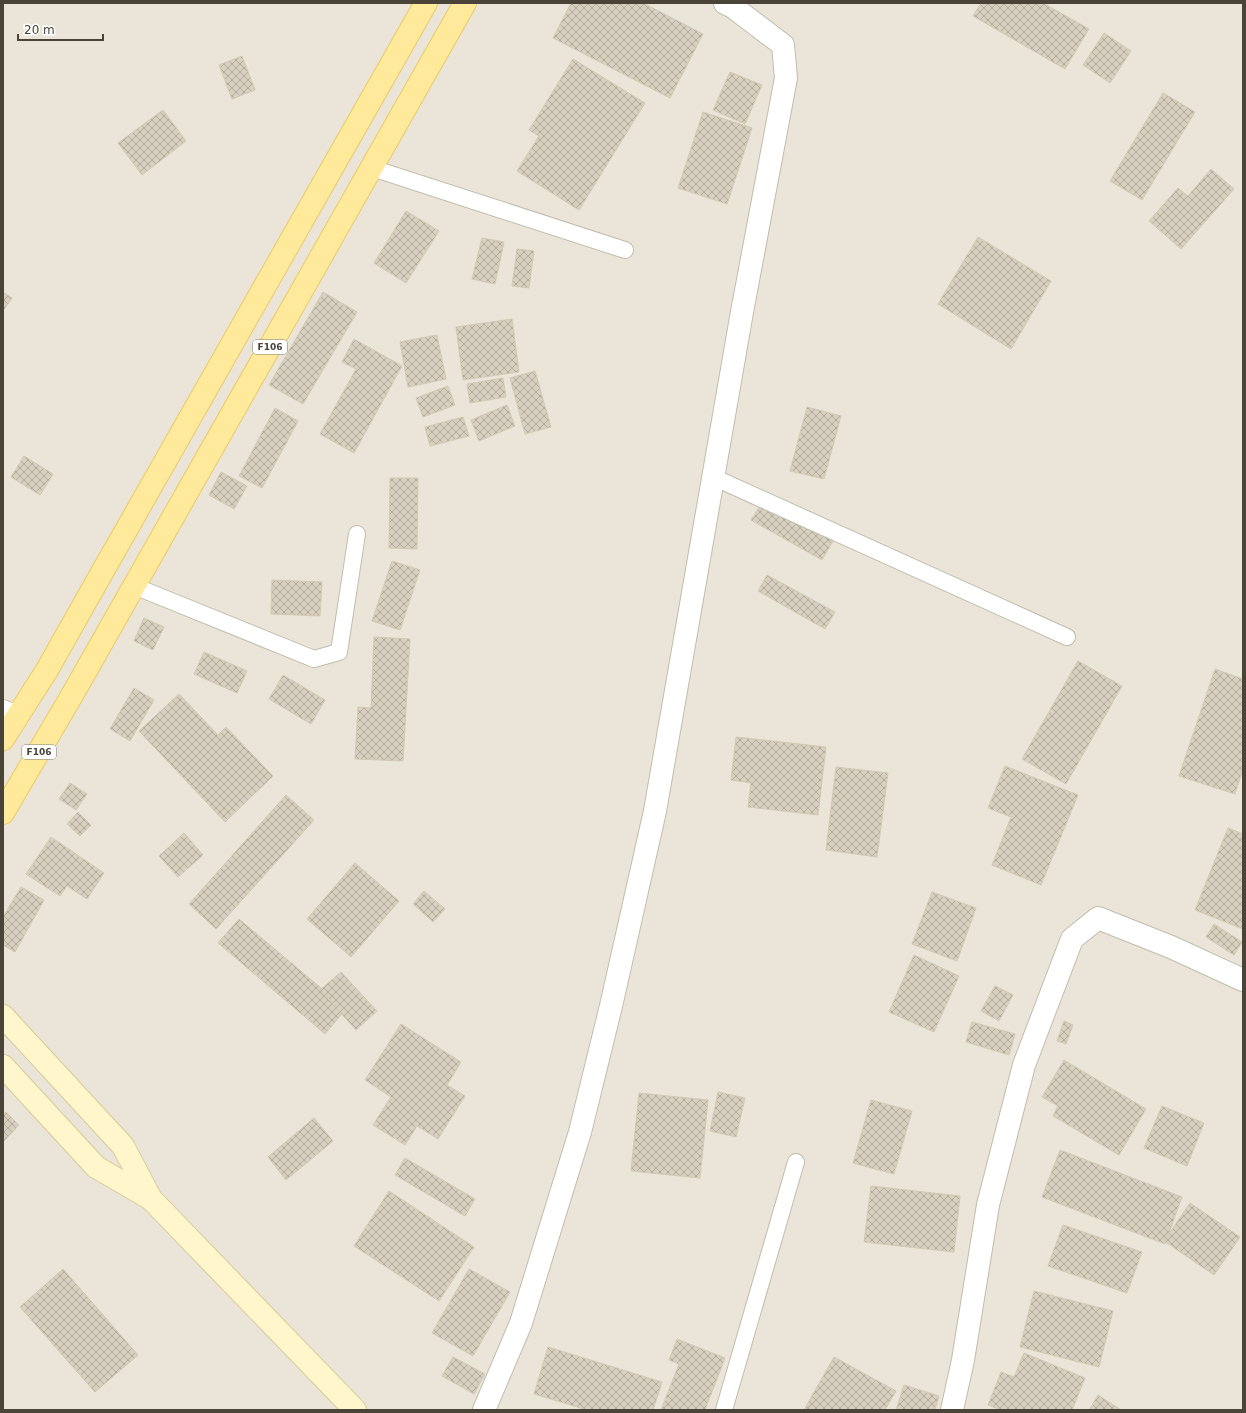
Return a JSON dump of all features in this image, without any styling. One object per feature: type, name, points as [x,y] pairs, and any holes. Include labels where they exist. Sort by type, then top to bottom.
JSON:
[{"type":"main road","points":[[3,739],[10,711],[47,670],[426,3]]},
{"type":"main road","name":"F106","points":[[3,813],[134,586],[465,3]]},
{"type":"main road","points":[[3,1016],[123,1146],[151,1199]]},
{"type":"main road","points":[[3,1066],[96,1167],[151,1199],[355,1410]]},
{"type":"street","points":[[484,1410],[523,1316],[580,1132],[611,1006],[655,811],[742,312],[786,78],[783,44],[725,3]]},
{"type":"street","points":[[952,1410],[963,1360],[990,1198],[1024,1065],[1072,939],[1098,918],[1171,947],[1243,980]]},
{"type":"lane","points":[[372,168],[625,250]]},
{"type":"lane","points":[[713,477],[1067,637]]},
{"type":"lane","points":[[134,586],[314,659],[339,652],[357,534]]},
{"type":"lane","points":[[724,1410],[796,1162]]},
{"type":"shaded area","points":[[3,3],[1243,3],[1243,1410],[3,1410]]},
{"type":"building","points":[[571,3],[643,3],[703,34],[670,98],[553,38]]},
{"type":"building","points":[[981,3],[1043,3],[1089,29],[1065,69],[973,16]]},
{"type":"building","points":[[1104,33],[1131,51],[1110,83],[1083,65]]},
{"type":"building","points":[[242,56],[255,90],[232,99],[219,65]]},
{"type":"building","points":[[573,59],[645,103],[579,210],[517,171],[539,136],[529,130]]},
{"type":"building","points":[[730,72],[762,85],[745,124],[713,110]]},
{"type":"building","points":[[1163,93],[1195,112],[1142,200],[1110,181]]},
{"type":"building","points":[[163,110],[186,141],[142,175],[118,143]]},
{"type":"building","points":[[703,112],[752,128],[727,204],[678,188]]},
{"type":"building","points":[[1211,169],[1234,189],[1181,249],[1149,221],[1178,188],[1188,196]]},
{"type":"building","points":[[406,211],[439,231],[406,283],[374,263]]},
{"type":"building","points":[[978,237],[1051,281],[1011,349],[938,304]]},
{"type":"building","points":[[482,238],[504,242],[495,284],[472,279]]},
{"type":"building","points":[[517,249],[534,251],[529,288],[512,286]]},
{"type":"building","points":[[3,292],[12,298],[3,311]]},
{"type":"building","points":[[323,292],[357,312],[303,404],[269,385]]},
{"type":"building","points":[[512,319],[519,372],[463,380],[456,327]]},
{"type":"building","points":[[437,335],[446,379],[408,387],[400,342]]},
{"type":"building","points":[[354,339],[402,366],[354,453],[320,434],[356,369],[342,362]]},
{"type":"building","points":[[535,371],[551,427],[525,434],[510,378]]},
{"type":"building","points":[[503,378],[506,397],[470,403],[467,384]]},
{"type":"building","points":[[448,386],[455,405],[423,417],[416,398]]},
{"type":"building","points":[[507,405],[515,426],[479,441],[471,420]]},
{"type":"building","points":[[807,407],[841,416],[824,479],[790,471]]},
{"type":"building","points":[[275,408],[298,421],[262,488],[239,476]]},
{"type":"building","points":[[463,417],[469,436],[430,446],[425,427]]},
{"type":"building","points":[[24,456],[53,474],[40,495],[11,477]]},
{"type":"building","points":[[221,472],[247,486],[234,509],[209,495]]},
{"type":"building","points":[[390,478],[418,478],[417,549],[389,548]]},
{"type":"building","points":[[763,501],[833,541],[822,560],[751,520]]},
{"type":"building","points":[[392,561],[420,570],[400,630],[372,621]]},
{"type":"building","points":[[767,575],[835,612],[825,629],[758,591]]},
{"type":"building","points":[[272,580],[322,582],[320,616],[271,614]]},
{"type":"building","points":[[144,618],[164,627],[153,650],[134,641]]},
{"type":"building","points":[[374,637],[410,639],[403,761],[355,759],[358,707],[371,708]]},
{"type":"building","points":[[204,652],[247,671],[237,693],[194,674]]},
{"type":"building","points":[[1078,661],[1122,686],[1066,784],[1022,759]]},
{"type":"building","points":[[1215,669],[1243,679],[1243,769],[1235,794],[1179,776]]},
{"type":"building","points":[[283,675],[325,700],[311,724],[269,699]]},
{"type":"building","points":[[134,688],[154,700],[130,741],[110,729]]},
{"type":"building","points":[[179,694],[218,735],[226,727],[273,776],[225,822],[139,731]]},
{"type":"building","points":[[736,737],[826,747],[818,815],[748,807],[751,783],[731,780]]},
{"type":"building","points":[[1005,766],[1078,795],[1041,885],[992,865],[1011,817],[988,808]]},
{"type":"building","points":[[836,767],[888,773],[877,857],[826,850]]},
{"type":"building","points":[[70,783],[87,794],[76,810],[59,799]]},
{"type":"building","points":[[286,795],[314,820],[216,929],[189,904]]},
{"type":"building","points":[[78,812],[91,825],[80,836],[67,824]]},
{"type":"building","points":[[1228,828],[1243,834],[1243,929],[1195,910]]},
{"type":"building","points":[[184,833],[203,855],[178,877],[159,856]]},
{"type":"building","points":[[51,837],[104,873],[87,899],[67,886],[60,896],[26,874]]},
{"type":"building","points":[[355,863],[399,901],[351,957],[307,919]]},
{"type":"building","points":[[21,887],[44,900],[15,952],[3,945],[3,917]]},
{"type":"building","points":[[424,891],[445,909],[433,922],[413,904]]},
{"type":"building","points":[[932,892],[976,908],[957,961],[912,944]]},
{"type":"building","points":[[239,919],[346,1009],[325,1034],[218,943]]},
{"type":"building","points":[[1214,924],[1242,942],[1234,955],[1206,937]]},
{"type":"building","points":[[914,955],[959,976],[934,1032],[889,1012]]},
{"type":"building","points":[[341,972],[377,1011],[356,1030],[320,990]]},
{"type":"building","points":[[995,986],[1013,995],[999,1021],[981,1011]]},
{"type":"building","points":[[1064,1021],[1073,1025],[1066,1044],[1057,1041]]},
{"type":"building","points":[[972,1022],[1015,1034],[1009,1055],[966,1042]]},
{"type":"building","points":[[401,1024],[461,1062],[447,1085],[465,1096],[438,1139],[417,1126],[405,1145],[373,1125],[391,1097],[365,1080]]},
{"type":"building","points":[[1064,1060],[1146,1109],[1119,1155],[1053,1116],[1058,1106],[1042,1097]]},
{"type":"building","points":[[718,1092],[745,1098],[736,1137],[710,1131]]},
{"type":"building","points":[[639,1093],[708,1100],[700,1178],[631,1171]]},
{"type":"building","points":[[871,1100],[912,1111],[894,1174],[853,1163]]},
{"type":"building","points":[[1162,1106],[1204,1123],[1187,1166],[1144,1148]]},
{"type":"building","points":[[6,1112],[19,1125],[3,1142],[3,1115]]},
{"type":"building","points":[[314,1118],[333,1141],[286,1180],[268,1157]]},
{"type":"building","points":[[1060,1150],[1182,1197],[1165,1244],[1042,1197]]},
{"type":"building","points":[[405,1158],[475,1199],[465,1216],[395,1175]]},
{"type":"building","points":[[871,1186],[960,1196],[954,1252],[864,1242]]},
{"type":"building","points":[[389,1191],[474,1247],[439,1301],[354,1246]]},
{"type":"building","points":[[1190,1203],[1240,1237],[1214,1275],[1164,1241]]},
{"type":"building","points":[[1063,1225],[1142,1252],[1127,1293],[1048,1266]]},
{"type":"building","points":[[63,1269],[138,1355],[95,1392],[20,1307]]},
{"type":"building","points":[[469,1269],[510,1292],[473,1356],[432,1333]]},
{"type":"building","points":[[1034,1291],[1113,1311],[1099,1367],[1020,1347]]},
{"type":"building","points":[[677,1339],[725,1358],[705,1410],[661,1410],[679,1364],[669,1360]]},
{"type":"building","points":[[548,1347],[662,1382],[653,1410],[587,1410],[534,1394]]},
{"type":"building","points":[[1024,1353],[1085,1378],[1072,1410],[1001,1410],[988,1405],[1001,1372],[1014,1377]]},
{"type":"building","points":[[453,1357],[485,1374],[474,1394],[442,1376]]},
{"type":"building","points":[[834,1357],[896,1391],[885,1410],[804,1410]]},
{"type":"building","points":[[904,1385],[939,1396],[935,1410],[896,1410]]},
{"type":"building","points":[[1098,1395],[1121,1410],[1089,1410]]}]
